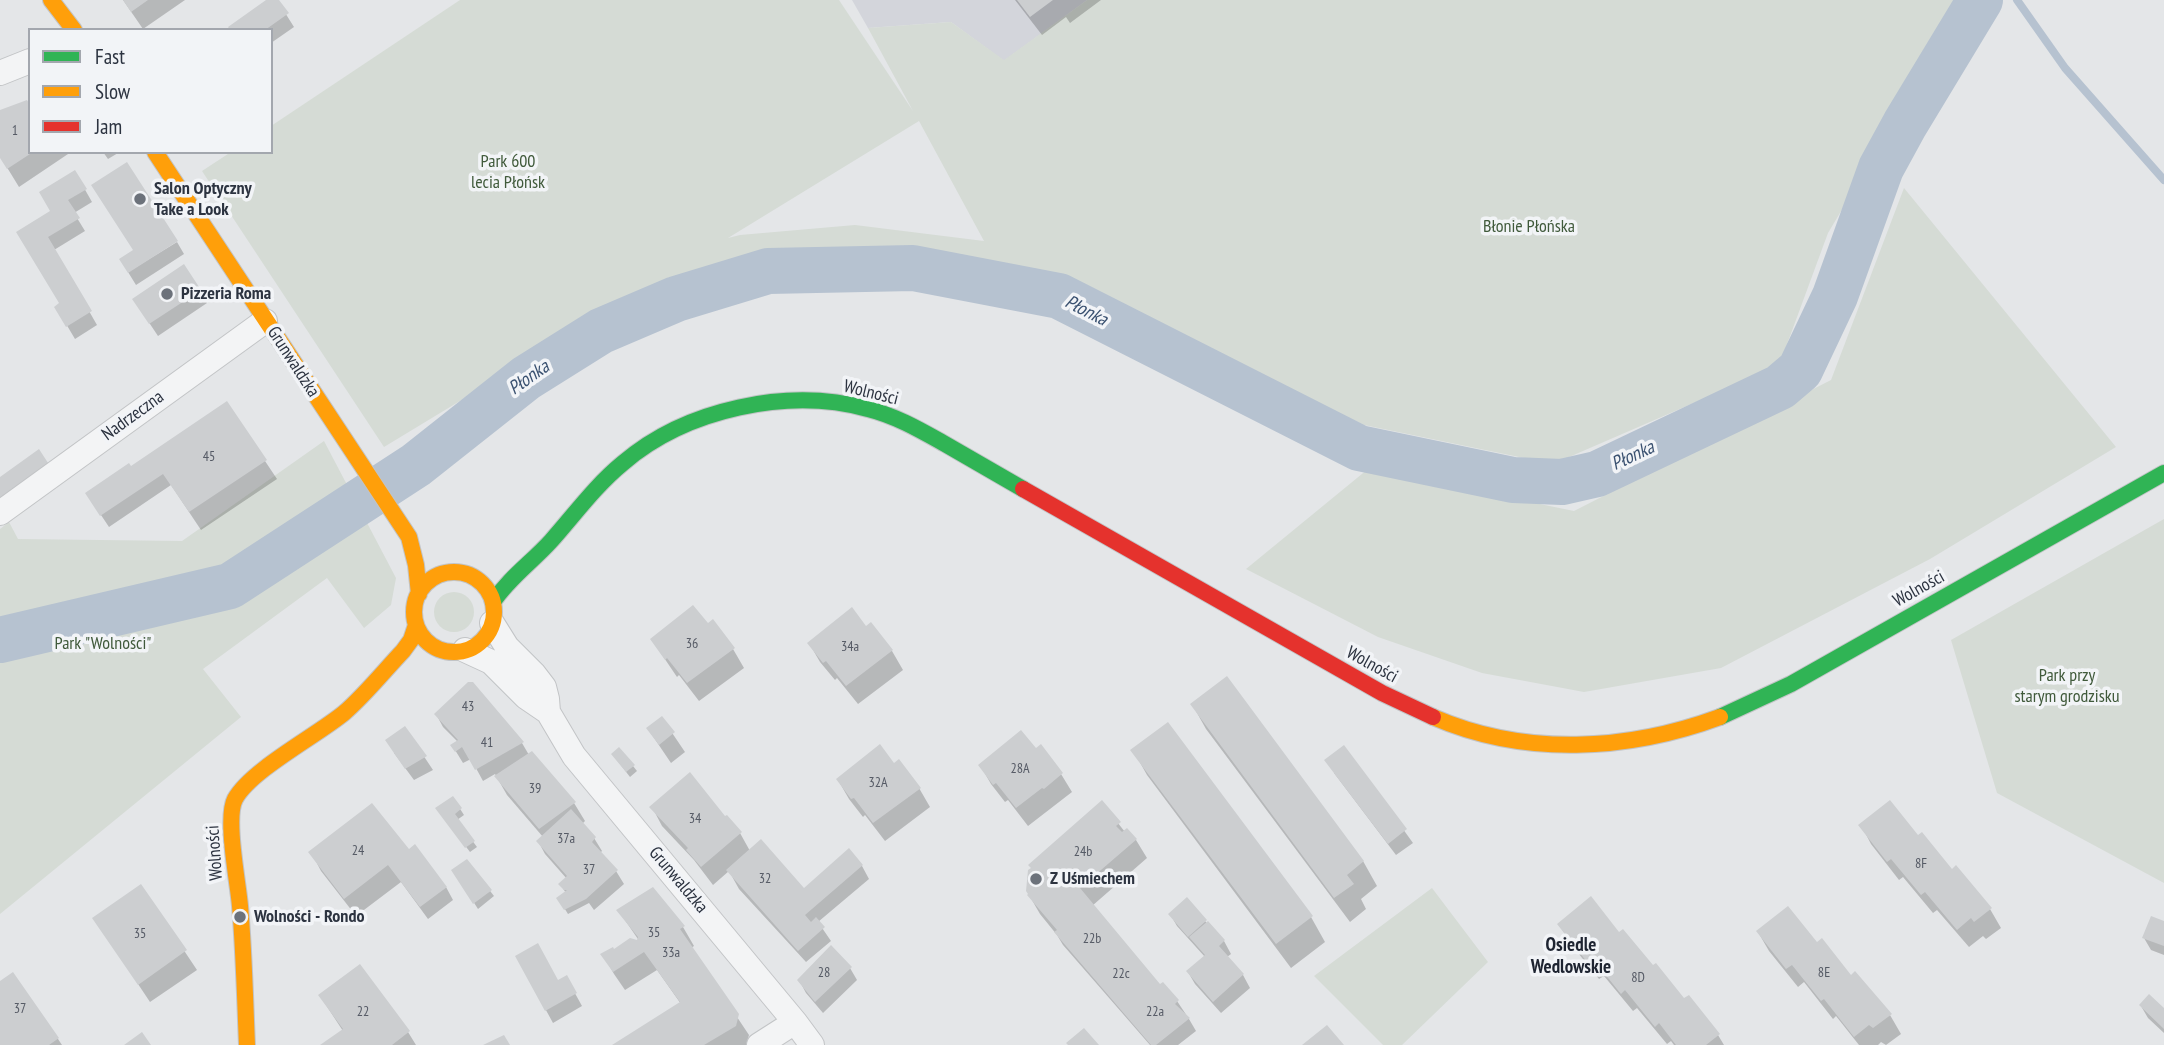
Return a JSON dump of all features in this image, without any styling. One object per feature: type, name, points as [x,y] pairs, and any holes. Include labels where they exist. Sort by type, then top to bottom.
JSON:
[{"type":"street","points":[[51,0],[74,28]]},
{"type":"street","points":[[69,0],[76,28]]},
{"type":"street","points":[[0,73],[28,62]]},
{"type":"street","name":"Grunwaldzka","points":[[156,154],[409,537],[430,555],[470,572]]},
{"type":"street","name":"Nadrzeczna","points":[[0,513],[265,321]]},
{"type":"street","name":"Wolności","points":[[493,613],[510,578],[546,546],[584,500],[626,460],[650,444],[683,426],[724,410],[768,402],[800,401],[863,407],[907,423],[1418,711],[1449,724],[1523,742],[1573,746],[1627,743],[1696,727],[1731,713],[1850,650],[2164,473]]},
{"type":"street","name":"Wolności","points":[[552,518],[584,500]]},
{"type":"street","name":"Grunwaldzka","points":[[409,537],[419,594]]},
{"type":"street","points":[[470,572],[485,586],[493,613],[486,635],[477,645],[446,653],[427,641],[416,625],[415,604],[425,584],[434,577],[445,573],[470,572]]},
{"type":"street","name":"Grunwaldzka","points":[[493,613],[507,647],[544,687],[548,712]]},
{"type":"street","name":"Wolności","points":[[247,1045],[240,907],[233,843],[234,801],[260,773],[345,712],[403,651],[411,640],[416,625]]},
{"type":"street","name":"Grunwaldzka","points":[[446,653],[491,662],[526,697],[548,712],[574,756],[812,1045]]},
{"type":"street","name":"Wolności","points":[[345,712],[384,699]]},
{"type":"street","points":[[759,1045],[795,1022]]},
{"type":"shaded area","points":[[852,0],[1087,0],[1004,61],[951,22],[868,28]]},
{"type":"green space","name":"Błonie Płońska","points":[[460,0],[839,0],[913,111],[868,28],[951,22],[1004,60],[1087,0],[1967,0],[1828,233],[1779,366],[1553,464],[1364,425],[1061,284],[913,258],[767,258],[615,307],[384,447],[202,171],[228,154],[273,154],[273,125]],"holes":[[[919,121],[984,241],[855,225],[728,238]]]},
{"type":"green space","points":[[1904,188],[2116,447],[1930,559],[1721,668],[1584,692],[1482,673],[1378,637],[1246,569],[1368,469],[1574,511],[1831,380]]},
{"type":"green space","name":"Park \"Wolności\"","points":[[324,441],[396,578],[391,605],[364,628],[327,578],[203,669],[241,717],[0,914],[0,529],[9,522],[18,539],[182,541]]},
{"type":"green space","name":"Park przy starym grodzisku","points":[[2164,519],[2164,883],[1997,793],[1951,640]]},
{"type":"green space","points":[[454,592],[468,598],[474,612],[468,626],[454,632],[440,626],[434,612],[440,598]]},
{"type":"green space","points":[[1432,888],[1488,962],[1402,1045],[1383,1045],[1314,976]]},
{"type":"building","points":[[123,0],[148,0],[131,12]]},
{"type":"building","points":[[266,0],[279,0],[289,13],[268,28],[228,27]]},
{"type":"building","points":[[1017,0],[1053,0],[1030,17]]},
{"type":"building","points":[[28,102],[30,154],[7,169],[0,158],[0,110]]},
{"type":"building","points":[[127,162],[178,241],[128,273],[119,259],[133,250],[91,185]]},
{"type":"building","points":[[75,170],[87,189],[68,200],[80,218],[48,237],[92,311],[66,327],[54,307],[59,303],[16,232],[50,211],[39,192]]},
{"type":"building","name":"Pizzeria Roma","points":[[184,264],[201,290],[149,324],[132,299]]},
{"type":"building","points":[[227,401],[267,460],[189,512],[163,474],[100,516],[85,493],[129,463],[131,466]]},
{"type":"building","points":[[39,449],[50,466],[0,501],[0,477]]},
{"type":"building","points":[[693,605],[708,623],[713,619],[735,648],[687,683],[650,639]]},
{"type":"building","points":[[852,607],[866,626],[871,622],[893,650],[846,686],[807,643]]},
{"type":"building","points":[[1227,676],[1364,861],[1347,875],[1354,884],[1334,898],[1190,704]]},
{"type":"building","points":[[468,682],[473,682],[524,742],[475,770],[462,747],[455,752],[450,745],[458,740],[434,714]]},
{"type":"building","points":[[662,716],[675,732],[659,745],[646,728]]},
{"type":"building","points":[[1168,722],[1313,916],[1276,944],[1130,750]]},
{"type":"building","points":[[405,726],[427,756],[405,769],[385,740]]},
{"type":"building","points":[[1021,730],[1036,748],[1041,744],[1063,773],[1016,808],[978,765]]},
{"type":"building","points":[[880,744],[894,763],[899,759],[921,788],[873,823],[836,779]]},
{"type":"building","points":[[1344,745],[1407,829],[1388,844],[1324,760]]},
{"type":"building","points":[[619,747],[635,765],[626,772],[611,754]]},
{"type":"building","points":[[532,751],[576,802],[539,829],[494,776]]},
{"type":"building","points":[[690,772],[725,816],[742,832],[701,867],[686,850],[688,848],[649,807]]},
{"type":"building","points":[[453,796],[462,808],[455,814],[475,841],[465,848],[435,808]]},
{"type":"building","points":[[1102,800],[1121,822],[1116,826],[1122,832],[1127,828],[1137,839],[1080,888],[1160,984],[1163,982],[1179,1000],[1175,1004],[1190,1018],[1156,1045],[1151,1045],[1054,932],[1057,930],[1026,891],[1028,870],[1031,868],[1028,865]]},
{"type":"building","points":[[1890,800],[1918,835],[1922,832],[1952,869],[1956,865],[1992,908],[1974,922],[1971,918],[1957,930],[1925,892],[1921,895],[1891,859],[1887,862],[1858,825]]},
{"type":"building","points":[[372,803],[409,849],[415,844],[447,887],[420,907],[388,865],[344,899],[308,852]]},
{"type":"building","points":[[571,809],[596,837],[592,842],[618,870],[586,899],[564,910],[556,898],[567,890],[558,884],[567,876],[536,841]]},
{"type":"building","points":[[761,839],[804,888],[849,848],[863,865],[805,915],[811,922],[816,917],[825,927],[798,951],[726,870]]},
{"type":"building","points":[[467,859],[492,890],[473,904],[451,870]]},
{"type":"building","points":[[141,884],[187,950],[138,985],[92,918]]},
{"type":"building","points":[[653,887],[685,926],[680,929],[739,1014],[736,1026],[704,1045],[612,1045],[680,1002],[644,952],[613,972],[600,954],[613,947],[614,949],[630,938],[637,940],[638,937],[616,910]]},
{"type":"building","points":[[1591,896],[1619,932],[1623,929],[1653,965],[1656,963],[1684,998],[1689,995],[1720,1034],[1706,1045],[1676,1045],[1659,1023],[1655,1027],[1625,990],[1621,994],[1592,958],[1587,962],[1557,924]]},
{"type":"building","points":[[1187,897],[1207,920],[1188,937],[1168,914]]},
{"type":"building","points":[[1788,906],[1817,942],[1822,938],[1851,975],[1855,971],[1892,1014],[1873,1028],[1869,1025],[1854,1037],[1792,965],[1786,969],[1756,931]]},
{"type":"building","points":[[2151,916],[2164,921],[2164,946],[2142,938]]},
{"type":"building","points":[[1208,921],[1225,940],[1219,946],[1244,974],[1213,1002],[1186,971],[1205,955],[1189,937]]},
{"type":"building","points":[[538,943],[558,980],[567,975],[577,993],[545,1011],[515,956]]},
{"type":"building","points":[[831,945],[852,967],[815,1002],[797,980]]},
{"type":"building","points":[[360,964],[410,1031],[392,1045],[320,1045],[343,1029],[318,995]]},
{"type":"building","points":[[13,972],[59,1038],[49,1045],[0,1045],[0,981]]},
{"type":"building","points":[[2149,994],[2164,1008],[2164,1029],[2139,1005]]},
{"type":"building","points":[[1327,1025],[1344,1045],[1302,1045]]},
{"type":"building","points":[[1084,1028],[1099,1045],[1066,1043]]},
{"type":"building","points":[[142,1032],[151,1045],[124,1045]]},
{"type":"building","points":[[504,1035],[510,1045],[483,1045]]},
{"type":"waterway","name":"Płonka","points":[[0,640],[230,586],[416,465],[526,378],[601,331],[676,299],[768,271],[913,268],[1059,296],[1359,448],[1513,480],[1562,482],[1597,474],[1780,387],[1800,370],[1835,296],[1881,168],[1980,0]]},
{"type":"waterway","points":[[2017,0],[2065,68],[2164,180]]},
{"type":"traffic: fast","points":[[493,602],[623,463],[648,444],[677,429],[707,416],[739,408],[772,402],[805,401],[868,409],[898,419],[1023,489]]},
{"type":"traffic: fast","points":[[1720,717],[1791,684],[2164,473]]},
{"type":"traffic: slow","points":[[51,0],[72,28]]},
{"type":"traffic: slow","points":[[156,154],[409,537],[419,594]]},
{"type":"traffic: slow","points":[[454,572],[469,575],[482,584],[491,597],[494,612],[491,627],[482,640],[469,649],[454,652],[439,649],[426,640],[417,627],[414,612],[417,597],[426,584],[439,575],[454,572]]},
{"type":"traffic: slow","points":[[247,1045],[240,906],[231,820],[235,799],[243,788],[269,765],[352,706],[403,651],[411,640],[416,625]]},
{"type":"traffic: slow","points":[[1433,717],[1504,739],[1576,745],[1649,737],[1720,717]]},
{"type":"traffic: jam","points":[[1023,489],[1382,693],[1433,717]]},
{"type":"place","name":"Salon Optyczny Take a Look","points":[[140,199]]},
{"type":"place","name":"Pizzeria Roma","points":[[167,294]]},
{"type":"place","name":"Z Uśmiechem","points":[[1036,879]]},
{"type":"place","name":"Wolności - Rondo","points":[[240,917]]},
{"type":"district","name":"Osiedle Wedlowskie","points":[[1571,957]]},
{"type":"park label","name":"Park 600 lecia Płońsk","points":[[508,172]]}]
